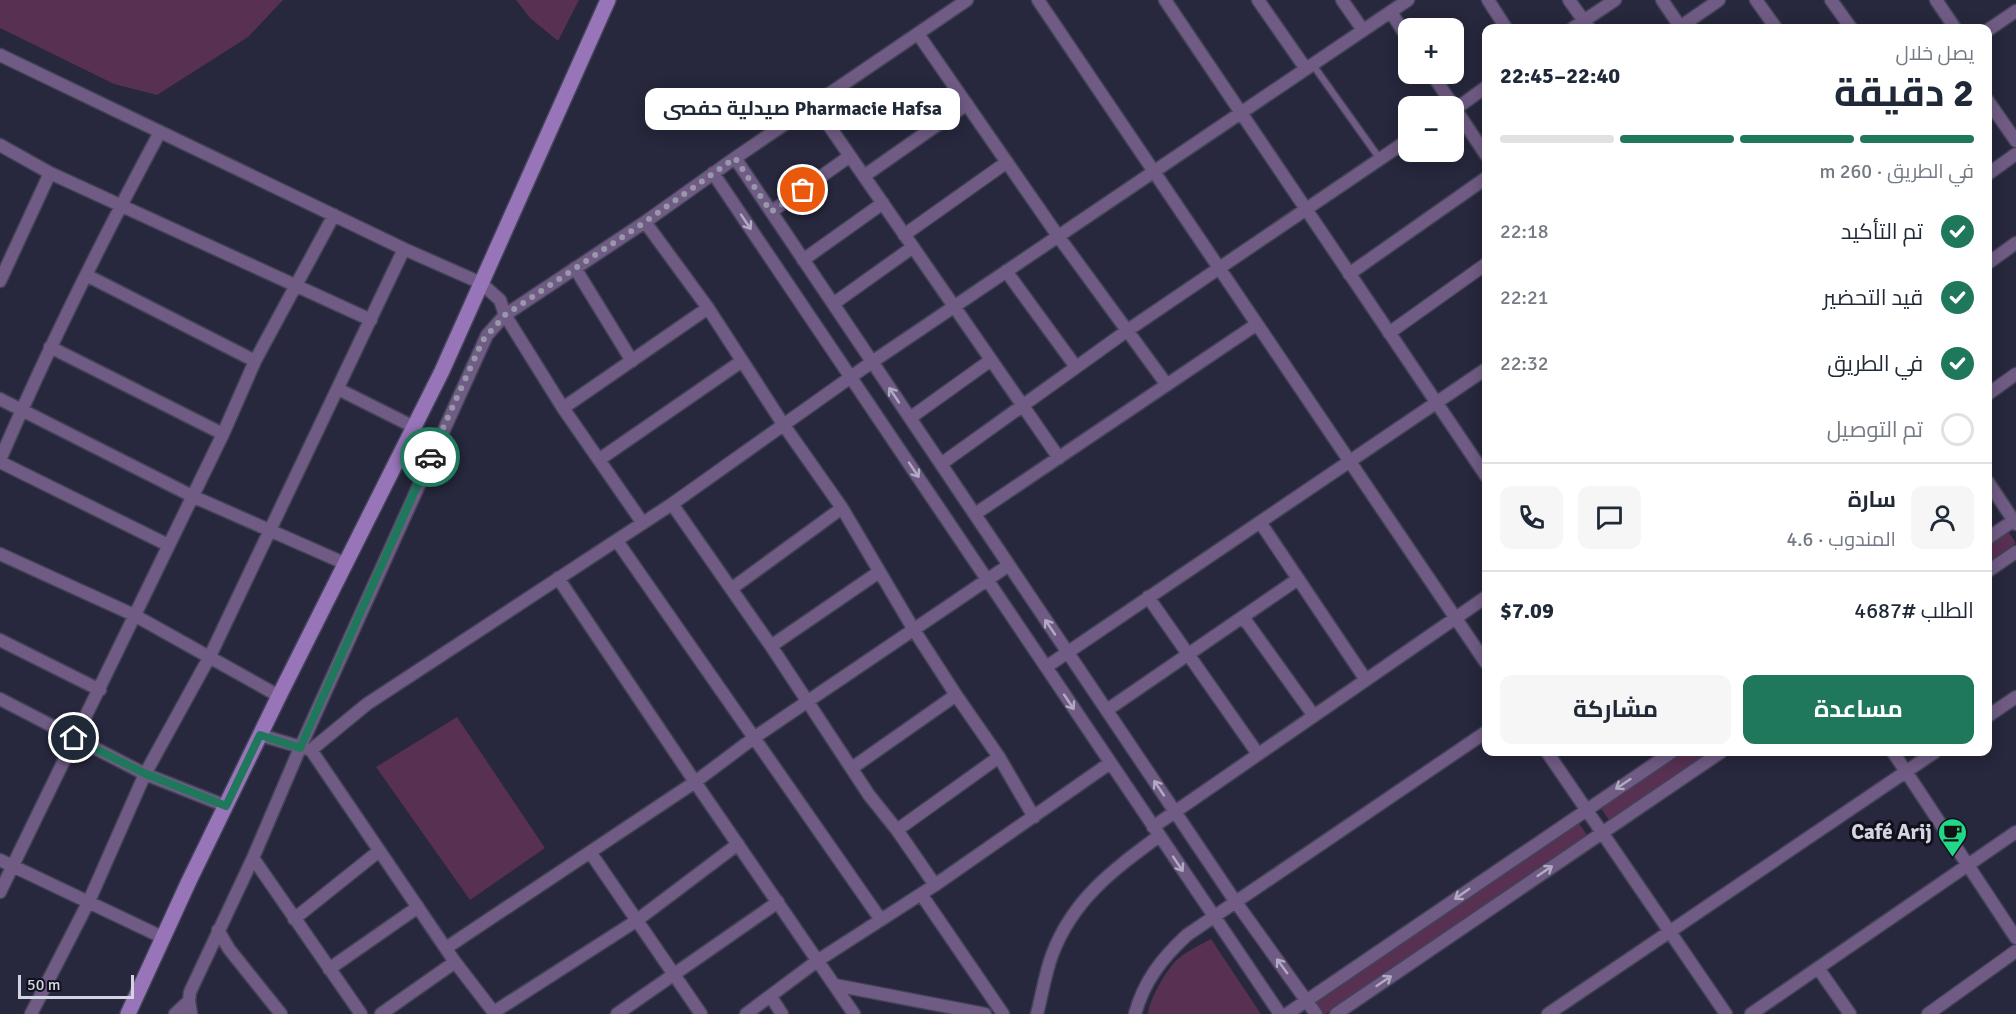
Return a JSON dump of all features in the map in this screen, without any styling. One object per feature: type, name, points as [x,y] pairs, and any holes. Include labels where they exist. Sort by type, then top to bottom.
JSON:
[{"type":"street","points":[[128,1014],[279,696],[442,371],[608,0]]},
{"type":"street","points":[[191,1014],[190,992],[305,749],[483,340],[505,315],[645,222],[967,0]]},
{"type":"street","points":[[1038,0],[1482,657]]},
{"type":"street","points":[[1165,0],[1482,470]]},
{"type":"street","points":[[1258,0],[1309,67]]},
{"type":"street","points":[[1342,0],[1363,30]]},
{"type":"street","points":[[305,749],[367,704],[672,504],[872,362],[1408,0]]},
{"type":"street","points":[[1488,0],[1503,24]]},
{"type":"street","points":[[1569,0],[1581,24]]},
{"type":"street","points":[[1585,24],[1615,0]]},
{"type":"street","points":[[1662,0],[1677,24]]},
{"type":"street","points":[[1686,24],[1719,0]]},
{"type":"street","points":[[1756,0],[1773,24]]},
{"type":"street","points":[[1832,0],[1848,24]]},
{"type":"street","points":[[1936,0],[1952,24]]},
{"type":"street","points":[[1992,27],[2016,11]]},
{"type":"street","points":[[1391,12],[1398,23]]},
{"type":"street","points":[[918,34],[1058,236],[1167,385]]},
{"type":"street","points":[[0,55],[481,284],[500,300],[505,315],[563,408],[642,522]]},
{"type":"street","points":[[1464,102],[1482,90]]},
{"type":"street","points":[[814,104],[1059,458]]},
{"type":"street","points":[[864,176],[967,104]]},
{"type":"street","points":[[1992,107],[2016,141]]},
{"type":"street","points":[[1464,123],[1482,149]]},
{"type":"street","points":[[160,132],[121,204],[50,347],[0,461],[168,544]]},
{"type":"street","points":[[0,145],[50,173],[371,320]]},
{"type":"street","points":[[941,464],[1128,330],[1398,147]]},
{"type":"street","points":[[1992,171],[2016,154]]},
{"type":"street","points":[[771,212],[850,156]]},
{"type":"street","points":[[735,158],[1175,812],[1316,1014]]},
{"type":"street","points":[[904,235],[1007,162]]},
{"type":"street","points":[[0,281],[50,173]]},
{"type":"street","points":[[713,173],[1280,1014]]},
{"type":"street","points":[[1349,274],[1482,180]]},
{"type":"street","points":[[803,260],[883,203]]},
{"type":"street","points":[[0,892],[223,434],[255,361],[334,215]]},
{"type":"street","points":[[645,222],[708,308],[783,424],[842,508],[914,630],[999,757],[1034,817]]},
{"type":"street","points":[[1992,260],[2016,243]]},
{"type":"street","points":[[833,304],[913,247]]},
{"type":"street","points":[[31,1014],[89,901],[146,774],[210,656],[404,249]]},
{"type":"street","points":[[1389,333],[1482,267]]},
{"type":"street","points":[[575,268],[632,361]]},
{"type":"street","points":[[1006,271],[1076,367]]},
{"type":"street","points":[[86,275],[255,361]]},
{"type":"street","points":[[563,408],[708,308]]},
{"type":"street","points":[[975,514],[1257,324]]},
{"type":"street","points":[[50,347],[223,434]]},
{"type":"street","points":[[910,418],[991,360]]},
{"type":"street","points":[[600,459],[742,361]]},
{"type":"street","points":[[1046,667],[1482,372]]},
{"type":"street","points":[[1992,391],[2016,374]]},
{"type":"street","points":[[338,389],[414,427]]},
{"type":"street","points":[[0,399],[192,496],[344,563]]},
{"type":"street","points":[[1992,488],[2015,521],[1992,535]]},
{"type":"street","points":[[672,504],[771,646],[869,795],[897,830],[935,885]]},
{"type":"street","points":[[731,589],[842,508]]},
{"type":"street","points":[[1260,522],[1366,680]]},
{"type":"street","points":[[617,541],[881,920]]},
{"type":"street","points":[[1992,568],[2016,552]]},
{"type":"street","points":[[0,554],[134,615],[279,696]]},
{"type":"street","points":[[446,948],[695,782],[755,737],[1009,565]]},
{"type":"street","points":[[771,646],[879,572]]},
{"type":"street","points":[[558,578],[854,1014]]},
{"type":"street","points":[[1107,710],[1298,579]]},
{"type":"street","points":[[1148,597],[1258,754]]},
{"type":"street","points":[[1037,1014],[1052,956],[1065,927],[1083,899],[1175,812],[1482,600]]},
{"type":"street","points":[[1243,617],[1314,716]]},
{"type":"street","points":[[0,640],[100,690]]},
{"type":"street","points":[[852,768],[956,695]]},
{"type":"street","points":[[1992,713],[2016,697]]},
{"type":"street","points":[[0,699],[146,774],[226,806]]},
{"type":"street","points":[[260,735],[305,749],[380,851],[455,962],[495,1013],[636,921],[738,844]]},
{"type":"street","points":[[1136,1014],[1143,991],[1158,964],[1187,936],[1482,735]]},
{"type":"street","points":[[1550,756],[1726,1014]]},
{"type":"street","points":[[1287,1014],[1666,756]]},
{"type":"street","points":[[1336,1014],[1715,756]]},
{"type":"street","points":[[1896,756],[2016,938]]},
{"type":"street","points":[[1548,1014],[1929,756]]},
{"type":"street","points":[[897,830],[999,757]]},
{"type":"street","points":[[746,1014],[817,962],[935,885],[1110,763]]},
{"type":"street","points":[[1751,1014],[2016,832]]},
{"type":"street","points":[[294,919],[380,851]]},
{"type":"street","points":[[590,852],[701,1014]]},
{"type":"street","points":[[253,858],[361,1014]]},
{"type":"street","points":[[0,860],[164,938]]},
{"type":"street","points":[[921,894],[1004,1014]]},
{"type":"street","points":[[617,1014],[778,902]]},
{"type":"street","points":[[329,969],[418,908]]},
{"type":"street","points":[[218,930],[229,949],[281,1014]]},
{"type":"street","points":[[1928,1014],[2016,951]]},
{"type":"street","points":[[381,1014],[455,962]]},
{"type":"street","points":[[1818,968],[1850,1014]]},
{"type":"street","points":[[836,985],[985,1014]]},
{"type":"street","points":[[771,997],[782,1014]]},
{"type":"street","points":[[175,1014],[189,1001]]},
{"type":"lane","points":[[1309,67],[1380,159]]},
{"type":"shaded area","points":[[0,0],[283,0],[248,37],[157,95],[114,84],[0,28]]},
{"type":"shaded area","points":[[516,0],[579,0],[558,41],[530,18]]},
{"type":"shaded area","points":[[2008,531],[2016,543],[1992,559],[1992,542]]},
{"type":"shaded area","points":[[457,717],[545,848],[470,900],[376,767]]},
{"type":"shaded area","points":[[1676,756],[1705,756],[1609,820],[1600,807]]},
{"type":"shaded area","points":[[1578,822],[1587,835],[1326,1014],[1312,1014],[1308,1008]]},
{"type":"shaded area","points":[[1211,939],[1261,1014],[1148,1014],[1155,993],[1174,963],[1185,953]]},
{"type":"way so far","points":[[430,457],[483,340],[505,315],[645,222],[735,158],[771,212],[803,190]]},
{"type":"place","name":"Pharmacie Hafsa صيدلية حفصى","points":[[803,190]]},
{"type":"place","name":"Café Arij","points":[[1953,858]]},
{"type":"route","points":[[74,738],[146,774],[226,806],[260,735],[300,748],[430,457]]}]
